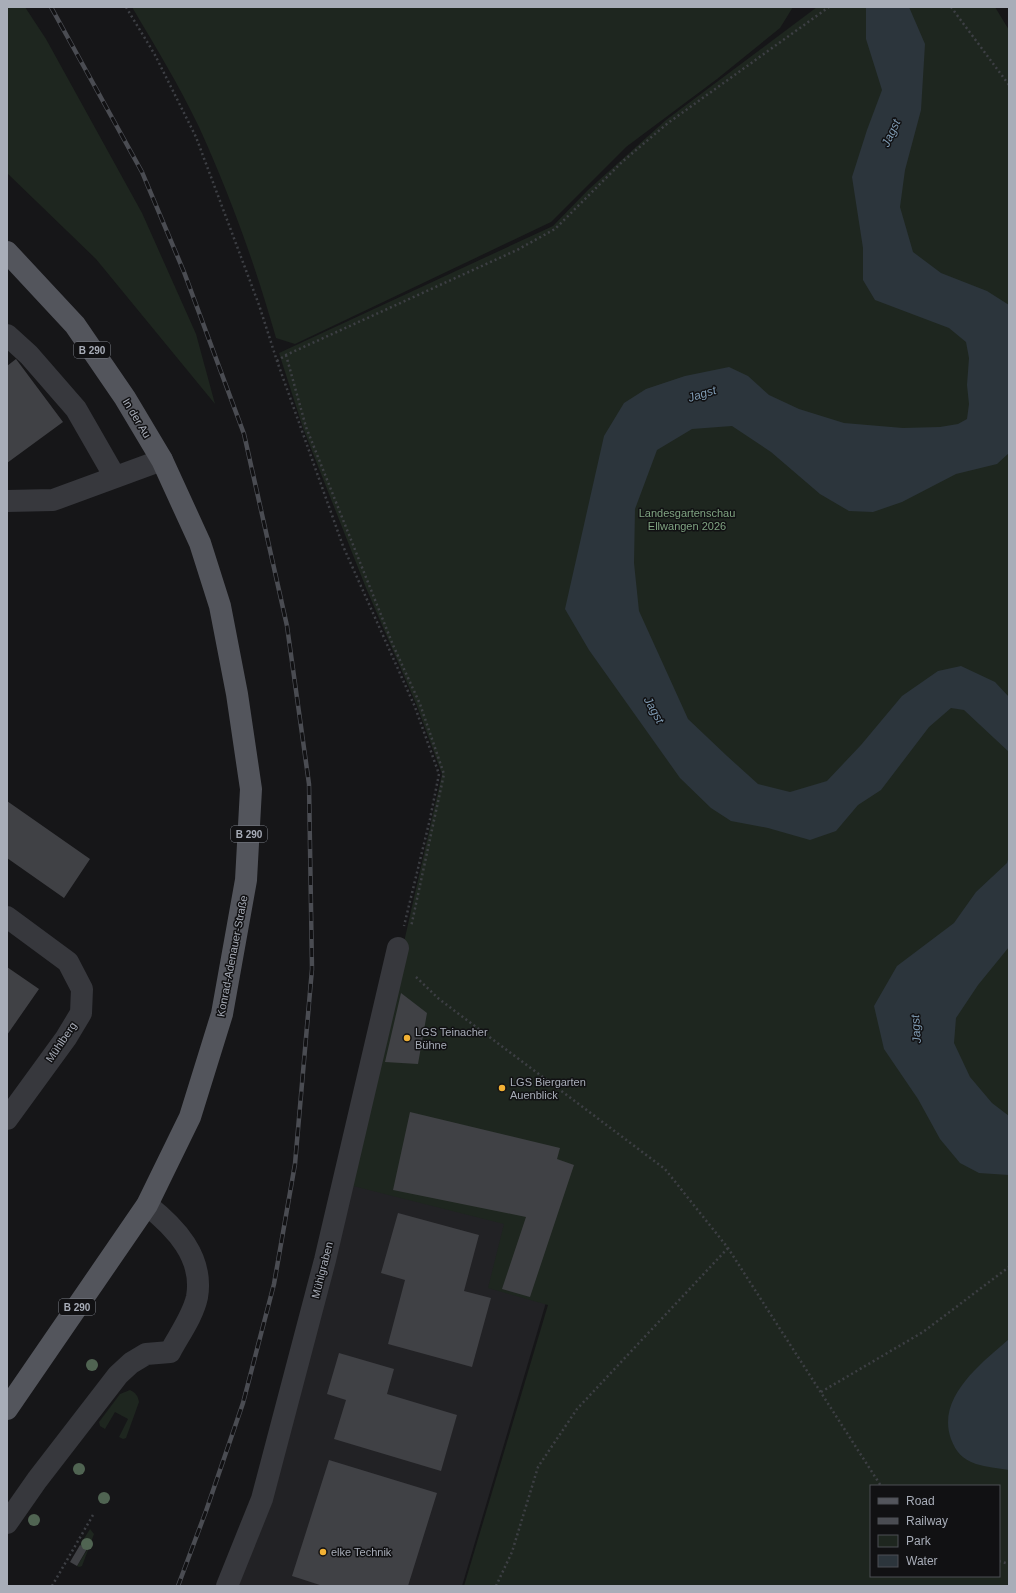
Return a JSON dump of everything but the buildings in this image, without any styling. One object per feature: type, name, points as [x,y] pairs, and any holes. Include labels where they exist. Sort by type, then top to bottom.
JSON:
[{"type":"main road","name":"In der Au","points":[[7,252],[75,325],[125,398],[162,460]]},
{"type":"main road","name":"Konrad-Adenauer-Straße","points":[[7,1409],[147,1205],[190,1117],[222,1014],[246,880],[251,789],[237,694],[220,606],[200,543],[162,460]]},
{"type":"street","points":[[7,335],[29,355],[76,409],[115,477]]},
{"type":"street","points":[[7,501],[53,500],[162,460]]},
{"type":"street","name":"Mühlberg","points":[[7,917],[68,962],[82,990],[81,1013],[66,1038],[7,1119]]},
{"type":"street","name":"Mühlgraben","points":[[228,1586],[262,1499],[325,1260],[398,948]]},
{"type":"street","points":[[7,1524],[37,1480],[118,1375],[131,1363],[146,1354],[170,1352],[190,1316],[197,1298],[198,1280],[195,1264],[177,1231],[165,1219],[147,1205]]},
{"type":"path","points":[[126,7],[155,55],[196,137],[259,305],[277,361],[343,546],[415,707],[439,774],[430,819],[398,948],[415,976],[439,999],[665,1169],[728,1248],[880,1485]]},
{"type":"path","points":[[277,361],[286,355],[516,250],[555,229],[622,162],[668,123],[829,7]]},
{"type":"path","points":[[951,7],[1009,85]]},
{"type":"path","points":[[286,355],[306,427],[393,645],[420,704],[444,774],[410,928]]},
{"type":"path","points":[[496,1586],[512,1552],[538,1467],[568,1422],[577,1409],[728,1248]]},
{"type":"path","points":[[822,1392],[923,1332],[1009,1267]]},
{"type":"path","points":[[52,1586],[93,1515]]},
{"type":"shaded area","points":[[377,1087],[587,1164],[462,1586],[237,1586]]},
{"type":"green space","points":[[7,7],[25,7],[46,39],[142,213],[196,334],[215,404],[96,259],[7,173]]},
{"type":"green space","points":[[132,7],[793,7],[780,28],[717,79],[626,147],[551,222],[295,344],[276,338],[242,231],[199,127],[167,66]]},
{"type":"green space","name":"Landesgartenschau Ellwangen 2026","points":[[817,7],[995,7],[1009,30],[1009,1586],[464,1586],[548,1305],[488,1288],[504,1224],[349,1185],[442,774],[417,706],[366,588],[303,428],[279,353],[553,226],[588,190],[666,120]]},
{"type":"green space","points":[[130,1390],[134,1392],[139,1402],[126,1438],[123,1439],[119,1437],[128,1419],[115,1412],[105,1429],[100,1426],[99,1422],[120,1394]]},
{"type":"green space","points":[[90,1529],[94,1534],[82,1566],[79,1567],[77,1566],[87,1550],[80,1545]]},
{"type":"water","name":"Jagst","points":[[866,7],[909,7],[925,44],[921,110],[905,170],[900,207],[913,252],[941,273],[987,291],[1009,305],[1009,453],[997,464],[956,474],[902,502],[873,512],[849,511],[820,494],[771,452],[732,426],[692,429],[657,450],[635,509],[634,563],[639,611],[688,719],[758,784],[790,792],[827,781],[861,745],[902,696],[938,671],[961,666],[995,682],[1009,697],[1009,752],[964,710],[951,708],[929,727],[881,790],[858,805],[836,831],[810,840],[768,828],[731,821],[711,808],[680,778],[589,650],[565,609],[604,436],[624,403],[646,389],[685,376],[729,367],[748,376],[769,395],[799,409],[844,423],[903,428],[940,427],[958,424],[967,419],[969,404],[967,385],[969,358],[966,342],[949,328],[875,300],[863,280],[863,248],[852,177],[882,90],[866,39]]},
{"type":"water","name":"Jagst","points":[[1009,856],[1009,947],[978,985],[956,1018],[954,1043],[970,1077],[992,1103],[1009,1116],[1009,1175],[979,1173],[960,1163],[940,1139],[918,1099],[884,1049],[874,1006],[897,966],[954,923],[976,892],[1007,863]]},
{"type":"water","points":[[1009,1339],[1009,1470],[976,1464],[963,1457],[953,1444],[948,1424],[950,1409],[964,1382],[986,1359]]},
{"type":"railway","points":[[51,7],[142,172],[184,272],[244,434],[287,626],[309,784],[312,969],[295,1164],[274,1284],[243,1403],[206,1511],[178,1586]]},
{"type":"place","name":"LGS Teinacher Bühne","points":[[407,1038]]},
{"type":"place","name":"LGS Biergarten Auenblick","points":[[502,1088]]},
{"type":"place","name":"elke Technik","points":[[323,1552]]}]
